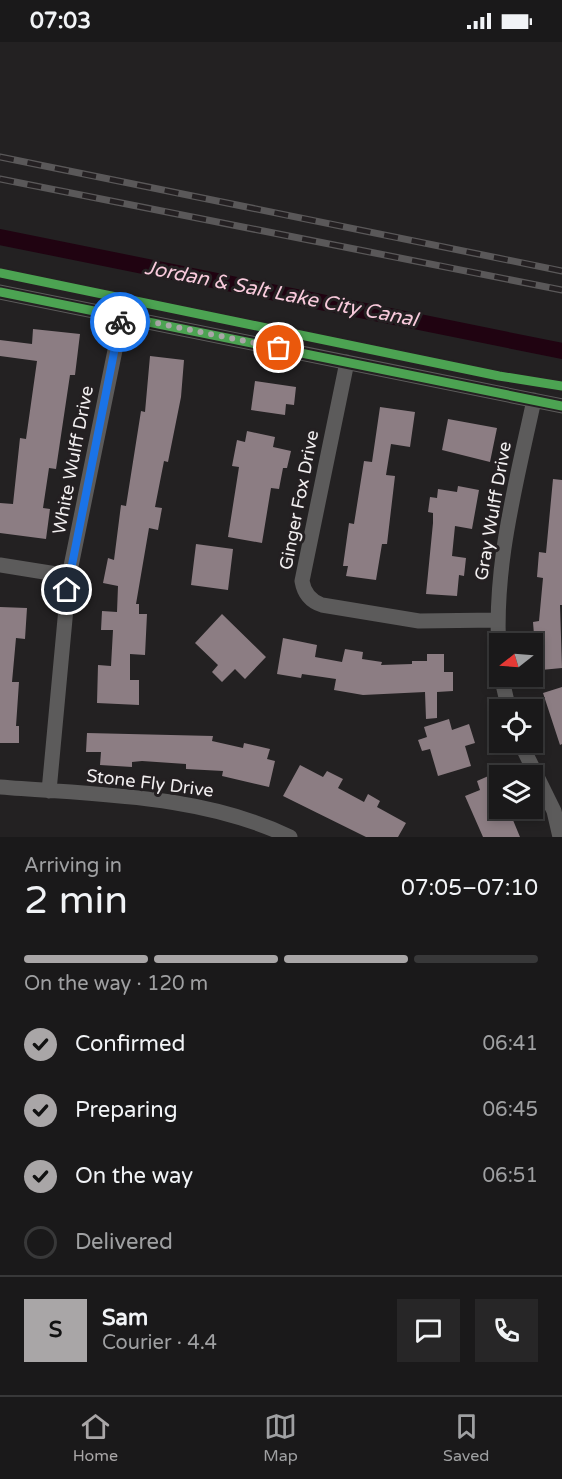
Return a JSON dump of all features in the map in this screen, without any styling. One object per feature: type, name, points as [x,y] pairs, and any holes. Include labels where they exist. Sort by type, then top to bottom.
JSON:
[{"type":"street","points":[[0,291],[562,406]]},
{"type":"street","name":"White Wulff Drive","points":[[49,791],[69,576],[122,316]]},
{"type":"street","name":"Ginger Fox Drive","points":[[347,362],[302,581],[305,591],[312,600],[322,605],[389,618],[434,621],[496,620]]},
{"type":"street","name":"Gray Wulff Drive","points":[[497,633],[496,620],[503,546],[534,400]]},
{"type":"street","points":[[0,565],[69,576]]},
{"type":"street","points":[[526,753],[558,814],[560,837]]},
{"type":"street","name":"Stone Fly Drive","points":[[0,787],[202,807],[253,821],[290,837]]},
{"type":"building","points":[[33,329],[80,334],[75,375],[70,375],[56,469],[49,468],[43,508],[50,509],[46,539],[0,533],[0,503],[13,504],[20,438],[26,439],[37,361],[0,356],[0,340],[32,344]]},
{"type":"building","points":[[150,356],[184,360],[181,397],[168,462],[164,461],[155,507],[162,508],[158,530],[149,528],[136,604],[139,604],[139,614],[147,614],[145,655],[130,654],[130,680],[139,680],[139,705],[97,703],[98,665],[111,666],[113,630],[101,630],[102,611],[117,612],[118,586],[103,583],[108,558],[114,560],[121,505],[126,506],[141,411],[145,412]]},
{"type":"building","points":[[255,381],[296,387],[294,405],[286,404],[285,415],[251,410]]},
{"type":"building","points":[[380,407],[415,412],[410,447],[391,444],[386,475],[395,476],[387,544],[382,544],[376,580],[346,576],[348,566],[343,566],[349,523],[354,524],[364,461],[372,462]]},
{"type":"building","points":[[448,419],[497,428],[490,462],[442,450]]},
{"type":"building","points":[[247,431],[275,437],[273,447],[291,451],[287,468],[283,468],[279,489],[271,488],[262,543],[228,537],[239,467],[232,466],[237,440],[245,442]]},
{"type":"building","points":[[553,479],[562,480],[562,605],[560,605],[562,668],[543,670],[543,633],[534,633],[533,622],[539,621],[543,578],[537,577],[539,552],[546,553]]},
{"type":"building","points":[[458,486],[479,490],[472,529],[455,526],[452,556],[466,558],[464,576],[459,575],[457,596],[426,594],[433,523],[433,513],[428,512],[430,497],[437,498],[438,489],[457,492]]},
{"type":"building","points":[[196,544],[233,549],[228,590],[191,585]]},
{"type":"building","points":[[0,607],[27,608],[25,639],[16,638],[12,682],[19,682],[16,726],[19,726],[19,743],[0,743]]},
{"type":"building","points":[[222,614],[266,657],[245,679],[235,669],[222,682],[212,672],[218,665],[195,643]]},
{"type":"building","points":[[283,638],[317,645],[315,657],[342,662],[345,649],[363,652],[362,659],[382,662],[381,665],[412,664],[412,661],[427,661],[427,654],[444,654],[444,672],[453,672],[453,691],[437,692],[437,718],[426,719],[425,692],[363,695],[334,690],[336,679],[302,674],[301,678],[277,674]]},
{"type":"building","points":[[562,687],[562,744],[560,745],[543,693]]},
{"type":"building","points":[[449,719],[452,730],[469,724],[475,743],[465,746],[471,766],[438,776],[430,749],[422,751],[418,740],[427,737],[424,727]]},
{"type":"building","points":[[87,733],[213,736],[212,741],[243,748],[244,743],[270,749],[267,759],[275,761],[269,787],[222,776],[223,771],[186,769],[186,764],[142,761],[132,762],[132,767],[100,765],[101,752],[86,752]]},
{"type":"building","points":[[300,765],[323,777],[327,771],[343,779],[338,788],[364,802],[368,794],[380,801],[377,807],[406,823],[398,837],[366,837],[283,796]]},
{"type":"building","points":[[489,776],[489,819],[513,819],[520,837],[483,837],[465,796],[480,790],[477,781]]},
{"type":"waterway","name":"Jordan & Salt Lake City Canal","points":[[0,237],[562,351]]},
{"type":"railway","points":[[0,157],[562,271]]},
{"type":"railway","points":[[0,179],[562,290]]},
{"type":"cycle path","points":[[0,273],[499,376],[562,386]]},
{"type":"cycle path","points":[[0,292],[562,406]]},
{"type":"way so far","points":[[120,322],[122,316],[279,348]]},
{"type":"route","points":[[67,590],[120,322]]}]
